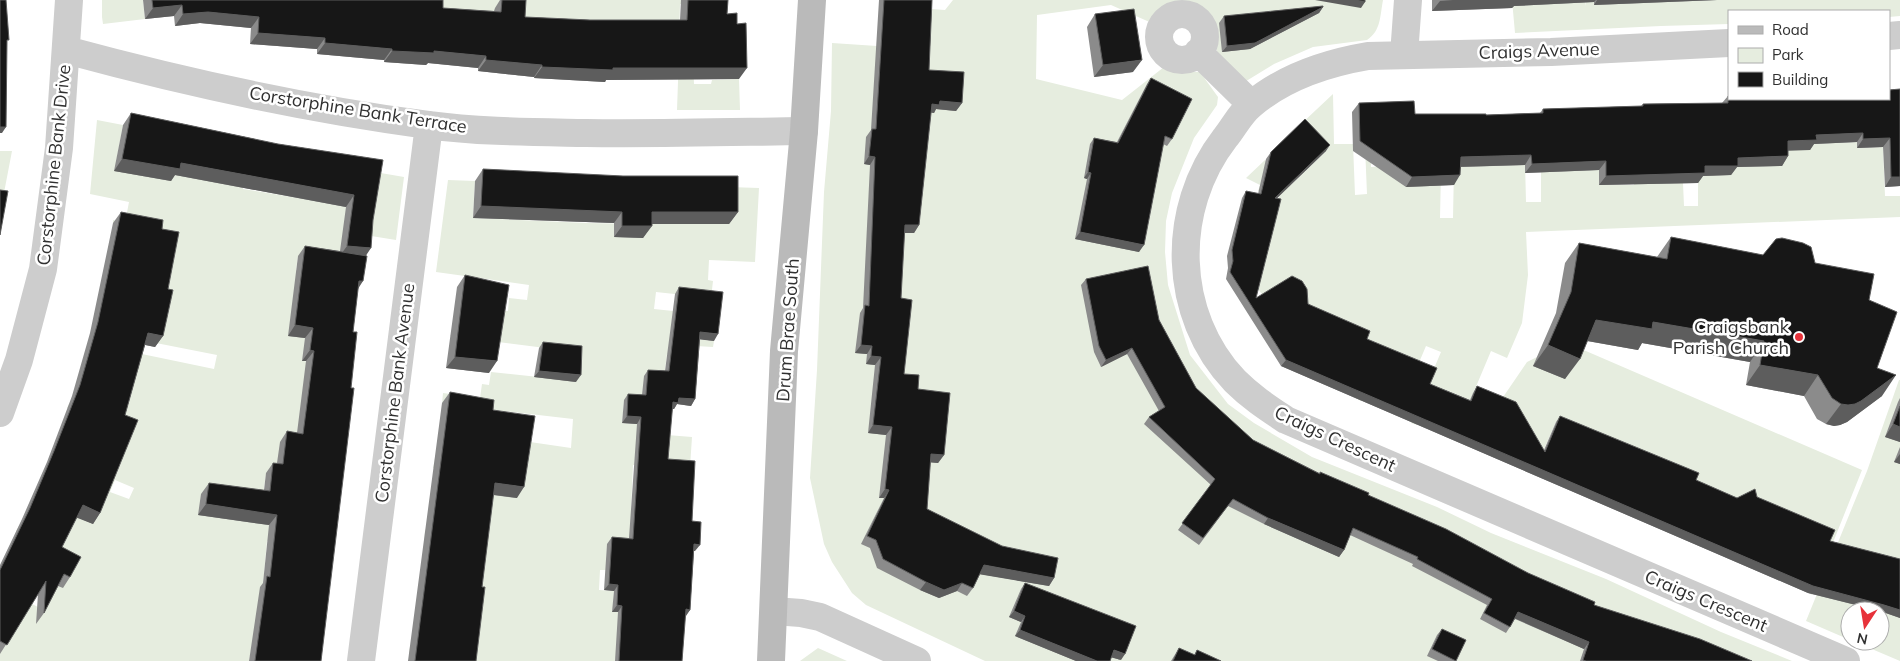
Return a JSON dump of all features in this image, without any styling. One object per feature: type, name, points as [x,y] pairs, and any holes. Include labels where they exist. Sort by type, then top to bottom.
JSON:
[{"type":"main road","name":"Drum Brae South","points":[[771,661],[784,351],[804,131],[812,0]]},
{"type":"street","name":"Corstorphine Bank Drive","points":[[0,413],[19,360],[43,269],[60,148],[69,0]]},
{"type":"street","points":[[1404,55],[1408,0]]},
{"type":"street","name":"Craigs Avenue","points":[[1404,55],[1551,52],[1728,43]]},
{"type":"street","name":"Corstorphine Bank Terrace","points":[[66,50],[254,95],[428,125],[542,132],[804,131]]},
{"type":"street","points":[[1198,52],[1251,104]]},
{"type":"street","name":"Craigs Crescent","points":[[1404,55],[1368,56],[1343,60],[1298,76],[1251,104],[1242,113],[1219,146],[1203,174],[1191,207],[1186,236],[1187,281],[1198,321],[1206,340],[1220,362],[1235,381],[1258,401],[1286,420],[1846,661]]},
{"type":"street","name":"Corstorphine Bank Avenue","points":[[361,661],[428,125]]},
{"type":"street","points":[[774,611],[801,613],[820,617],[917,661]]},
{"type":"green space","points":[[102,0],[143,0],[145,19],[103,24]]},
{"type":"green space","points":[[352,0],[722,0],[721,7],[680,4],[679,38],[692,38],[694,84],[711,84],[712,80],[739,79],[740,110],[677,110],[679,53],[521,50],[519,76],[513,74],[493,27],[444,64],[438,64],[439,48]]},
{"type":"green space","points":[[953,0],[1383,0],[1377,28],[1367,40],[1313,47],[1274,64],[1243,83],[1217,52],[1215,25],[1203,14],[1189,7],[1182,6],[1170,9],[1164,12],[1154,24],[1111,5],[1037,15],[1036,79],[1122,100],[1164,67],[1176,72],[1200,72],[1218,97],[1217,105],[1194,138],[1172,193],[1166,221],[1165,252],[1168,285],[1190,355],[1228,404],[1254,423],[1312,457],[1437,507],[1491,533],[1606,579],[1721,632],[1792,661],[985,661],[866,605],[852,593],[832,562],[824,544],[810,478],[817,370],[824,192],[831,111],[832,43],[877,46],[917,8],[945,10]]},
{"type":"green space","points":[[1512,0],[1585,0],[1586,6],[1586,0],[1900,0],[1900,16],[1890,17],[1890,10],[1728,10],[1728,24],[1515,33]]},
{"type":"green space","points":[[1333,94],[1334,144],[1353,144],[1355,195],[1367,194],[1365,146],[1371,146],[1371,167],[1384,166],[1442,123],[1440,218],[1453,218],[1454,167],[1524,123],[1526,202],[1541,202],[1541,172],[1598,117],[1600,185],[1634,185],[1634,152],[1683,183],[1684,206],[1698,206],[1698,176],[1731,150],[1781,135],[1810,144],[1857,142],[1857,148],[1883,147],[1885,196],[1900,196],[1900,217],[1526,232],[1528,275],[1522,323],[1507,358],[1491,351],[1467,408],[1430,393],[1417,425],[1411,423],[1441,352],[1426,346],[1412,379],[1378,364],[1361,401],[1355,398],[1370,362],[1264,297],[1258,289],[1279,196],[1258,191],[1260,185],[1246,178],[1265,160],[1291,185],[1325,152],[1300,125]]},
{"type":"green space","points":[[97,120],[123,125],[116,162],[229,185],[231,177],[244,180],[243,189],[341,205],[375,172],[404,177],[396,240],[365,235],[339,257],[328,261],[298,256],[296,270],[313,272],[303,361],[342,366],[297,444],[289,463],[266,474],[262,502],[326,533],[284,543],[267,541],[263,585],[249,661],[0,661],[0,588],[44,610],[58,551],[16,531],[19,526],[42,537],[109,423],[67,408],[69,404],[93,414],[137,353],[214,369],[217,355],[156,343],[155,231],[113,223],[113,220],[125,223],[129,202],[90,194]],"holes":[[[115,480],[134,488],[129,499],[110,492]]]},
{"type":"green space","points":[[0,151],[12,151],[3,198],[0,197]]},
{"type":"green space","points":[[448,180],[475,181],[473,218],[587,223],[644,224],[729,187],[759,188],[755,262],[709,260],[708,280],[713,281],[711,298],[656,292],[654,309],[673,311],[670,336],[714,341],[713,347],[696,346],[694,357],[667,354],[664,378],[642,401],[624,401],[622,423],[640,424],[667,435],[692,437],[690,467],[633,465],[631,510],[688,513],[667,548],[607,544],[606,570],[600,570],[599,590],[614,591],[613,611],[628,613],[615,661],[441,661],[441,657],[409,653],[410,647],[470,655],[475,550],[424,544],[425,530],[488,490],[519,480],[433,468],[435,458],[472,463],[493,422],[441,415],[443,393],[480,398],[482,384],[489,385],[491,372],[576,381],[577,352],[450,336],[452,333],[499,311],[508,311],[509,298],[527,300],[529,285],[436,272]],"holes":[[[495,410],[573,419],[571,448],[530,442],[534,416]]]},
{"type":"green space","points":[[1579,348],[1862,470],[1812,595],[1807,592],[1737,502],[1556,422],[1533,474],[1497,406],[1527,362],[1537,357]]},
{"type":"green space","points":[[1900,380],[1900,661],[1876,651],[1890,651],[1890,601],[1840,601],[1840,636],[1806,621],[1867,471]]},
{"type":"green space","points":[[818,648],[847,661],[800,661]]},
{"type":"building","points":[[0,0],[6,0],[9,40],[7,40],[6,127],[0,127]]},
{"type":"building","points":[[152,0],[443,0],[443,8],[501,12],[502,0],[526,0],[525,17],[590,20],[687,20],[688,0],[728,0],[727,14],[737,13],[737,24],[746,23],[747,68],[613,68],[613,70],[542,67],[542,65],[486,60],[486,56],[434,51],[434,53],[392,51],[392,49],[325,43],[325,38],[258,33],[259,17],[208,12],[183,14],[182,5],[153,8]]},
{"type":"building","points":[[884,0],[932,0],[929,70],[964,72],[962,103],[940,101],[939,105],[932,104],[919,225],[905,225],[901,298],[912,300],[904,374],[919,375],[918,389],[950,393],[944,455],[931,454],[927,509],[1002,546],[1058,558],[1054,578],[984,565],[973,588],[962,583],[944,590],[883,559],[876,540],[867,536],[889,490],[885,489],[892,427],[873,425],[881,357],[871,356],[872,346],[861,345],[865,305],[869,306],[875,157],[869,156],[872,129],[876,129]]},
{"type":"building","points":[[1323,6],[1255,43],[1227,46],[1224,16]]},
{"type":"building","points":[[1134,9],[1142,60],[1103,65],[1095,14]]},
{"type":"building","points":[[1151,78],[1192,99],[1172,139],[1165,136],[1144,245],[1080,232],[1091,173],[1088,172],[1094,138],[1118,143]]},
{"type":"building","points":[[1900,89],[1900,177],[1891,177],[1890,138],[1863,139],[1863,133],[1816,135],[1817,140],[1788,141],[1788,156],[1738,158],[1738,166],[1705,166],[1705,173],[1606,176],[1606,161],[1532,164],[1531,155],[1461,157],[1460,175],[1412,177],[1360,141],[1359,103],[1414,101],[1415,114],[1486,115],[1543,113],[1543,109],[1643,106],[1643,104],[1728,103],[1728,100],[1890,100],[1890,90]]},
{"type":"building","points":[[131,113],[278,144],[383,160],[373,220],[371,248],[347,246],[354,195],[181,163],[180,169],[122,159]]},
{"type":"building","points":[[1305,119],[1330,145],[1275,198],[1281,199],[1256,298],[1292,276],[1302,281],[1307,289],[1308,304],[1370,331],[1367,339],[1437,368],[1430,384],[1471,401],[1477,386],[1516,402],[1545,452],[1560,416],[1699,473],[1696,480],[1737,498],[1755,489],[1757,497],[1835,530],[1830,541],[1900,559],[1900,610],[1890,607],[1890,601],[1869,601],[1813,586],[1286,360],[1230,272],[1233,261],[1232,250],[1246,191],[1261,194],[1271,152]]},
{"type":"building","points":[[483,169],[623,176],[738,176],[738,212],[652,212],[652,226],[622,226],[622,212],[481,206]]},
{"type":"building","points":[[0,190],[8,191],[0,235]]},
{"type":"building","points":[[121,212],[163,220],[162,229],[179,232],[168,289],[173,290],[163,336],[148,333],[125,415],[138,420],[100,513],[83,505],[62,547],[81,557],[70,577],[64,574],[44,613],[46,581],[7,645],[0,641],[0,570],[30,508],[80,385],[98,322]]},
{"type":"building","points":[[1671,237],[1763,255],[1776,239],[1782,238],[1811,247],[1815,263],[1874,274],[1869,300],[1897,312],[1877,368],[1896,375],[1861,401],[1848,405],[1841,404],[1832,398],[1818,375],[1760,365],[1764,341],[1653,322],[1652,329],[1596,320],[1580,359],[1548,345],[1571,292],[1579,243],[1667,259]]},
{"type":"building","points":[[305,246],[367,256],[363,281],[359,281],[353,332],[357,332],[351,388],[354,388],[321,661],[255,661],[267,576],[270,577],[277,515],[206,504],[209,483],[270,491],[273,463],[283,464],[287,431],[303,434],[314,351],[310,350],[313,328],[295,325]]},
{"type":"building","points":[[1148,266],[1159,320],[1196,388],[1253,440],[1320,474],[1320,472],[1369,493],[1368,495],[1446,529],[1528,573],[1595,602],[1594,605],[1700,639],[1752,661],[1586,661],[1583,660],[1589,642],[1518,612],[1510,627],[1484,613],[1492,599],[1417,559],[1418,557],[1353,528],[1344,550],[1268,518],[1233,499],[1203,538],[1182,523],[1215,479],[1149,417],[1165,407],[1132,348],[1106,360],[1099,346],[1086,279]]},
{"type":"building","points":[[465,275],[509,285],[497,361],[455,357]]},
{"type":"building","points":[[679,287],[723,292],[718,334],[700,332],[695,399],[679,398],[678,403],[673,402],[668,459],[695,461],[692,521],[701,522],[700,545],[694,544],[690,610],[686,609],[682,661],[619,661],[622,606],[617,605],[618,585],[609,584],[612,537],[633,539],[641,417],[627,416],[628,394],[646,395],[648,370],[669,371]]},
{"type":"building","points":[[543,342],[582,346],[581,375],[539,371]]},
{"type":"building","points":[[450,392],[494,400],[493,410],[535,416],[524,487],[495,483],[482,587],[485,587],[476,661],[415,661]]},
{"type":"building","points":[[1900,406],[1900,427],[1893,424]]},
{"type":"building","points":[[1025,583],[1136,626],[1125,654],[1114,650],[1110,661],[1097,661],[1020,630],[1025,616],[1014,611]]},
{"type":"building","points":[[1442,629],[1466,640],[1456,661],[1432,649]]},
{"type":"building","points":[[1179,648],[1195,655],[1197,650],[1221,661],[1173,661]]},
{"type":"place","name":"Craigsbank Parish Church","points":[[1799,337]]}]
